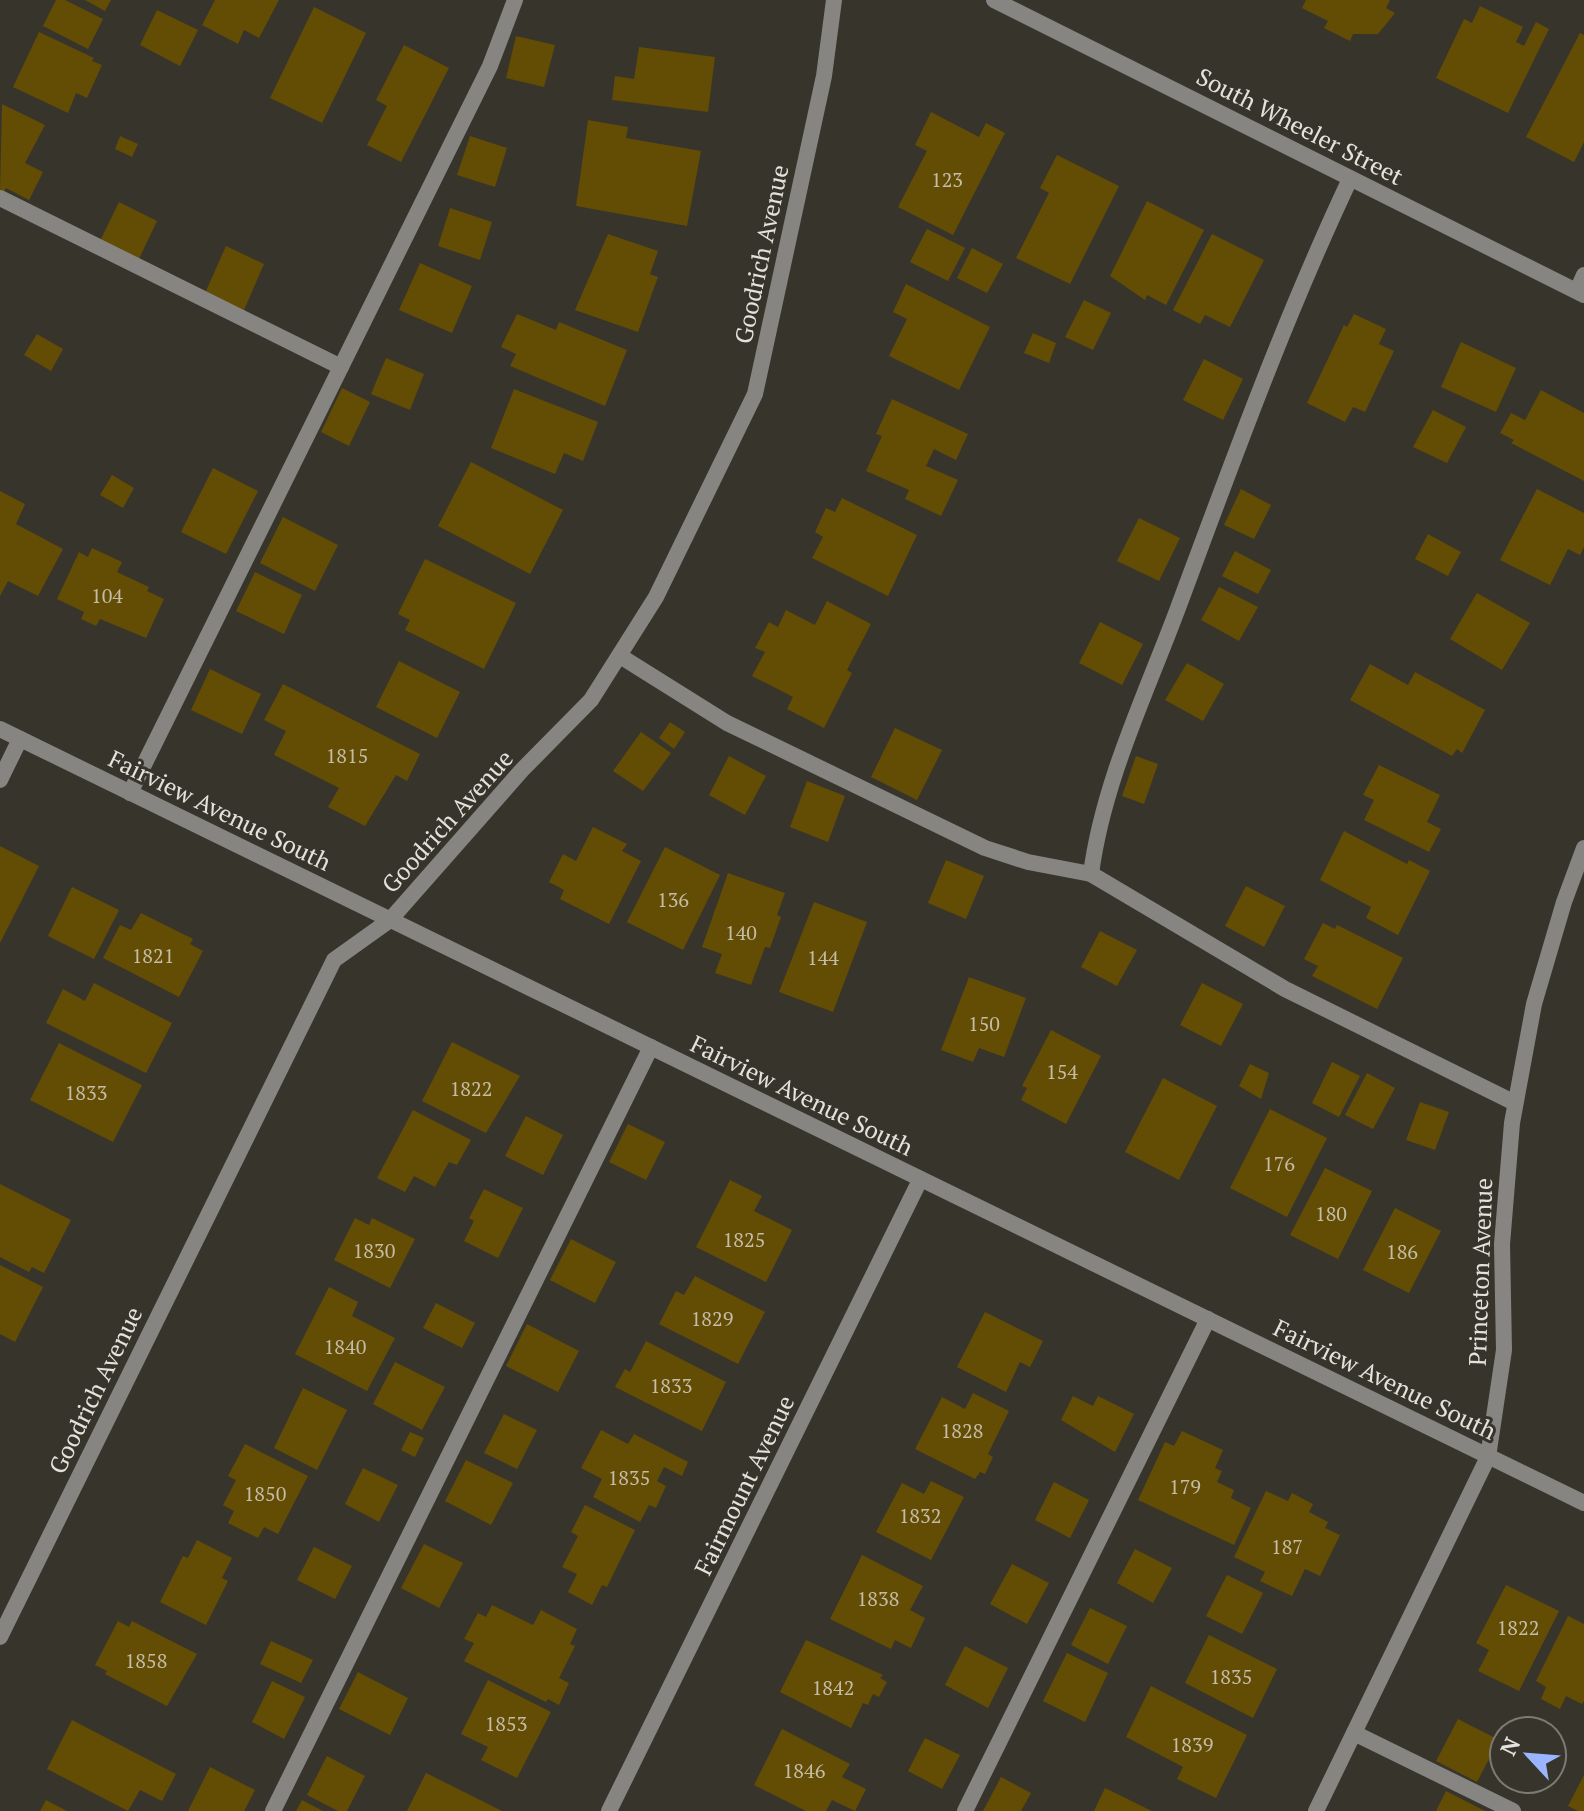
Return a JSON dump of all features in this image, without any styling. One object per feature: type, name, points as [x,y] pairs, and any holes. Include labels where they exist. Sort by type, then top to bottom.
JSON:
[{"type":"street","points":[[130,793],[490,66],[515,0]]},
{"type":"street","name":"Goodrich Avenue","points":[[0,1637],[334,960],[390,920],[522,770],[591,700],[663,584],[755,394],[824,76],[834,0]]},
{"type":"street","name":"South Wheeler Street","points":[[994,0],[1580,293]]},
{"type":"street","points":[[1091,874],[1097,827],[1132,730],[1294,301],[1350,179]]},
{"type":"street","points":[[0,198],[341,367]]},
{"type":"street","points":[[1580,293],[1584,275]]},
{"type":"street","points":[[620,656],[727,723],[985,848],[1028,862],[1091,874],[1285,989],[1515,1103]]},
{"type":"street","name":"Fairview Avenue South","points":[[0,729],[1584,1503]]},
{"type":"street","points":[[0,780],[20,739]]},
{"type":"street","name":"Princeton Avenue","points":[[1316,1811],[1488,1457],[1504,1350],[1502,1244],[1515,1103],[1534,1004],[1564,902],[1584,848]]},
{"type":"street","points":[[273,1811],[651,1047]]},
{"type":"street","name":"Fairmount Avenue","points":[[609,1811],[920,1180]]},
{"type":"street","points":[[965,1811],[1208,1319]]},
{"type":"street","points":[[1354,1733],[1513,1811]]},
{"type":"building","points":[[56,0],[65,0],[103,19],[88,49],[43,26]]},
{"type":"building","points":[[85,0],[111,0],[105,11]]},
{"type":"building","points":[[215,0],[279,0],[259,38],[244,30],[238,44],[202,25]]},
{"type":"building","points":[[1306,0],[1390,0],[1386,8],[1395,13],[1378,34],[1353,34],[1350,41],[1324,28],[1328,21],[1302,8]]},
{"type":"building","points":[[1480,6],[1523,27],[1516,42],[1524,46],[1536,22],[1549,29],[1508,113],[1436,78],[1464,19],[1472,23]]},
{"type":"building","points":[[314,7],[366,33],[322,123],[270,98]]},
{"type":"building","points":[[157,10],[198,30],[180,66],[140,45]]},
{"type":"building","points":[[39,32],[94,58],[92,61],[102,65],[87,98],[76,93],[68,113],[13,87]]},
{"type":"building","points":[[1580,33],[1584,35],[1584,142],[1574,162],[1526,137]]},
{"type":"building","points":[[516,36],[555,45],[544,87],[506,78]]},
{"type":"building","points":[[404,45],[449,68],[401,162],[367,145],[387,106],[376,100]]},
{"type":"building","points":[[639,47],[715,57],[708,112],[612,100],[615,76],[634,79]]},
{"type":"building","points":[[2,104],[45,125],[25,163],[43,172],[29,200],[6,188],[3,193],[0,191]]},
{"type":"building","points":[[931,112],[979,137],[986,123],[1005,133],[953,235],[898,207],[927,151],[915,145]]},
{"type":"building","points":[[588,120],[628,127],[626,138],[701,151],[687,226],[576,206]]},
{"type":"building","points":[[120,136],[138,144],[132,157],[115,149]]},
{"type":"building","points":[[470,136],[507,148],[495,187],[457,175]]},
{"type":"building","points":[[1057,155],[1119,186],[1070,284],[1016,258],[1049,193],[1040,188]]},
{"type":"building","points":[[1147,201],[1204,230],[1166,305],[1147,295],[1145,300],[1110,276]]},
{"type":"building","points":[[119,202],[157,221],[138,261],[99,243]]},
{"type":"building","points":[[450,208],[492,222],[480,260],[438,246]]},
{"type":"building","points":[[927,229],[965,248],[948,281],[910,262]]},
{"type":"building","points":[[608,234],[658,251],[650,274],[658,277],[638,332],[575,310]]},
{"type":"building","points":[[1212,234],[1264,260],[1230,327],[1205,315],[1200,324],[1173,310]]},
{"type":"building","points":[[226,246],[264,264],[244,310],[205,293]]},
{"type":"building","points":[[972,248],[1003,264],[987,293],[957,278]]},
{"type":"building","points":[[420,263],[472,286],[452,333],[399,310]]},
{"type":"building","points":[[906,284],[990,327],[959,390],[889,356],[907,319],[893,312]]},
{"type":"building","points":[[1084,300],[1111,313],[1093,350],[1065,337]]},
{"type":"building","points":[[517,314],[556,330],[559,322],[627,350],[605,406],[510,366],[516,354],[501,347]]},
{"type":"building","points":[[1354,314],[1386,329],[1379,344],[1394,351],[1365,412],[1353,407],[1345,422],[1307,403],[1344,325],[1347,327]]},
{"type":"building","points":[[1033,333],[1056,343],[1049,363],[1024,353]]},
{"type":"building","points":[[37,334],[63,349],[51,371],[24,355]]},
{"type":"building","points":[[1461,342],[1516,368],[1496,412],[1441,387]]},
{"type":"building","points":[[386,358],[424,374],[410,410],[371,394]]},
{"type":"building","points":[[1204,359],[1243,379],[1223,420],[1183,400]]},
{"type":"building","points":[[342,388],[370,402],[349,446],[321,432]]},
{"type":"building","points":[[514,389],[598,422],[583,461],[564,453],[555,474],[491,448]]},
{"type":"building","points":[[1541,390],[1584,413],[1584,481],[1511,443],[1514,440],[1500,433],[1511,413],[1525,420]]},
{"type":"building","points":[[892,399],[968,434],[956,460],[934,449],[926,466],[958,480],[941,516],[905,499],[909,490],[866,471],[882,436],[876,434]]},
{"type":"building","points":[[1433,410],[1466,427],[1447,463],[1413,447]]},
{"type":"building","points":[[471,462],[563,510],[530,574],[438,526]]},
{"type":"building","points":[[213,468],[258,491],[226,554],[181,532]]},
{"type":"building","points":[[112,475],[134,488],[123,508],[100,495]]},
{"type":"building","points":[[1241,489],[1271,505],[1254,539],[1224,525]]},
{"type":"building","points":[[1537,489],[1584,513],[1584,547],[1580,555],[1568,549],[1550,585],[1500,560]]},
{"type":"building","points":[[0,491],[25,504],[16,524],[63,549],[38,596],[8,581],[0,596]]},
{"type":"building","points":[[842,498],[917,535],[888,596],[812,558],[823,537],[815,532],[826,508],[835,512]]},
{"type":"building","points":[[283,517],[338,545],[315,591],[260,563]]},
{"type":"building","points":[[1139,518],[1180,538],[1159,581],[1117,561]]},
{"type":"building","points":[[1428,534],[1461,552],[1448,576],[1415,559]]},
{"type":"building","points":[[92,548],[122,562],[117,572],[149,587],[147,591],[164,599],[146,638],[100,619],[96,626],[81,619],[84,612],[57,599],[79,552],[88,557]]},
{"type":"building","points":[[1235,551],[1271,570],[1258,594],[1222,576]]},
{"type":"building","points":[[425,559],[516,603],[484,669],[405,630],[410,620],[398,614]]},
{"type":"building","points":[[255,572],[302,595],[284,634],[236,611]]},
{"type":"building","points":[[1219,587],[1258,607],[1239,641],[1201,620]]},
{"type":"building","points":[[1477,593],[1530,623],[1502,670],[1450,639]]},
{"type":"building","points":[[827,601],[871,624],[847,670],[852,673],[824,728],[787,709],[793,697],[752,676],[765,652],[755,648],[769,622],[778,627],[786,610],[815,625]]},
{"type":"building","points":[[1100,622],[1143,644],[1122,685],[1079,663]]},
{"type":"building","points":[[399,661],[460,692],[437,738],[376,707]]},
{"type":"building","points":[[1187,663],[1224,684],[1203,721],[1165,700]]},
{"type":"building","points":[[1370,664],[1408,685],[1415,672],[1485,710],[1462,753],[1457,749],[1452,756],[1350,700]]},
{"type":"building","points":[[210,669],[261,694],[242,734],[191,710]]},
{"type":"building","points":[[283,684],[420,754],[407,781],[396,775],[365,826],[328,807],[339,788],[274,755],[286,731],[264,720]]},
{"type":"building","points":[[670,722],[685,732],[674,749],[659,738]]},
{"type":"building","points":[[895,728],[942,750],[917,800],[871,777]]},
{"type":"building","points":[[641,732],[671,753],[643,791],[613,771]]},
{"type":"building","points":[[729,756],[766,776],[745,815],[709,795]]},
{"type":"building","points":[[1136,756],[1158,764],[1144,804],[1122,796]]},
{"type":"building","points":[[1379,765],[1440,795],[1427,822],[1441,829],[1429,852],[1364,820],[1374,800],[1363,795]]},
{"type":"building","points":[[807,781],[845,796],[828,842],[790,827]]},
{"type":"building","points":[[593,827],[627,844],[622,851],[641,861],[609,924],[560,899],[564,890],[549,882],[563,854],[576,861]]},
{"type":"building","points":[[1344,831],[1407,864],[1409,860],[1430,871],[1398,935],[1366,918],[1371,907],[1320,880]]},
{"type":"building","points":[[0,846],[39,866],[0,943]]},
{"type":"building","points":[[665,847],[720,875],[683,950],[627,922]]},
{"type":"building","points":[[946,860],[984,876],[966,919],[928,903]]},
{"type":"building","points":[[728,873],[785,893],[777,915],[781,917],[770,948],[765,947],[751,985],[715,973],[722,954],[702,947]]},
{"type":"building","points":[[1246,886],[1285,906],[1264,947],[1225,926]]},
{"type":"building","points":[[72,887],[119,910],[94,959],[48,936]]},
{"type":"building","points":[[814,902],[867,922],[833,1012],[779,992]]},
{"type":"building","points":[[141,913],[193,939],[190,944],[203,951],[179,997],[103,958],[120,925],[131,930]]},
{"type":"building","points":[[1323,923],[1335,929],[1337,925],[1403,958],[1377,1009],[1312,976],[1318,966],[1304,959]]},
{"type":"building","points":[[1100,931],[1137,950],[1117,986],[1081,967]]},
{"type":"building","points":[[969,977],[1026,998],[1004,1057],[979,1048],[973,1062],[941,1050]]},
{"type":"building","points":[[94,983],[172,1023],[146,1073],[46,1023],[63,989],[85,1001]]},
{"type":"building","points":[[1202,983],[1243,1004],[1221,1046],[1180,1025]]},
{"type":"building","points":[[1051,1030],[1101,1056],[1066,1124],[1021,1100],[1027,1088],[1022,1086]]},
{"type":"building","points":[[452,1042],[520,1076],[486,1133],[422,1101]]},
{"type":"building","points":[[59,1043],[142,1085],[113,1142],[30,1100]]},
{"type":"building","points":[[1332,1062],[1360,1076],[1339,1117],[1312,1103]]},
{"type":"building","points":[[1250,1064],[1269,1073],[1261,1099],[1239,1086]]},
{"type":"building","points":[[1367,1073],[1395,1088],[1373,1129],[1345,1115]]},
{"type":"building","points":[[1163,1078],[1217,1106],[1179,1180],[1125,1152]]},
{"type":"building","points":[[1420,1102],[1449,1112],[1435,1150],[1406,1140]]},
{"type":"building","points":[[1270,1109],[1327,1138],[1287,1217],[1230,1188]]},
{"type":"building","points":[[413,1110],[471,1140],[457,1165],[449,1162],[435,1187],[414,1176],[405,1192],[377,1178]]},
{"type":"building","points":[[526,1116],[563,1135],[543,1175],[505,1156]]},
{"type":"building","points":[[628,1124],[665,1142],[646,1180],[609,1162]]},
{"type":"building","points":[[1325,1168],[1372,1191],[1338,1259],[1290,1235]]},
{"type":"building","points":[[730,1180],[762,1196],[754,1211],[792,1230],[766,1282],[696,1247]]},
{"type":"building","points":[[0,1184],[71,1220],[44,1273],[32,1267],[29,1272],[0,1257]]},
{"type":"building","points":[[484,1189],[523,1208],[498,1258],[464,1241],[474,1221],[469,1218]]},
{"type":"building","points":[[1395,1208],[1441,1231],[1409,1293],[1363,1270]]},
{"type":"building","points":[[355,1218],[369,1225],[372,1218],[415,1239],[390,1288],[334,1260]]},
{"type":"building","points":[[571,1239],[616,1262],[595,1303],[550,1280]]},
{"type":"building","points":[[0,1265],[43,1287],[15,1342],[0,1334]]},
{"type":"building","points":[[695,1276],[765,1312],[738,1364],[659,1324],[676,1291],[684,1295]]},
{"type":"building","points":[[329,1287],[358,1302],[352,1316],[395,1338],[367,1391],[295,1354]]},
{"type":"building","points":[[436,1303],[475,1323],[462,1348],[423,1328]]},
{"type":"building","points":[[985,1312],[1043,1341],[1030,1367],[1020,1362],[1006,1392],[957,1367]]},
{"type":"building","points":[[527,1324],[579,1351],[558,1392],[506,1366]]},
{"type":"building","points":[[646,1341],[726,1382],[702,1431],[615,1387],[625,1369],[630,1372]]},
{"type":"building","points":[[395,1362],[445,1387],[422,1430],[373,1404]]},
{"type":"building","points":[[303,1388],[347,1410],[317,1470],[274,1448]]},
{"type":"building","points":[[973,1393],[1009,1411],[988,1454],[993,1457],[985,1474],[980,1472],[975,1479],[915,1449],[942,1397],[965,1409]]},
{"type":"building","points":[[1073,1396],[1093,1406],[1098,1396],[1134,1414],[1115,1452],[1061,1420]]},
{"type":"building","points":[[504,1414],[537,1430],[517,1469],[484,1453]]},
{"type":"building","points":[[601,1430],[628,1444],[634,1434],[688,1462],[682,1476],[664,1467],[657,1481],[666,1486],[656,1508],[649,1505],[640,1522],[593,1497],[602,1479],[581,1468]]},
{"type":"building","points":[[1182,1431],[1223,1450],[1215,1468],[1222,1471],[1217,1482],[1234,1490],[1231,1498],[1251,1508],[1234,1545],[1138,1500],[1165,1442],[1174,1446]]},
{"type":"building","points":[[410,1432],[424,1438],[415,1457],[401,1450]]},
{"type":"building","points":[[245,1444],[308,1476],[278,1534],[264,1527],[258,1538],[228,1523],[234,1511],[223,1505],[236,1480],[228,1476]]},
{"type":"building","points":[[466,1460],[513,1483],[491,1525],[445,1501]]},
{"type":"building","points":[[363,1468],[398,1485],[379,1522],[345,1504]]},
{"type":"building","points":[[931,1481],[964,1497],[931,1560],[876,1532],[902,1483],[924,1494]]},
{"type":"building","points":[[1054,1482],[1089,1500],[1070,1538],[1035,1520]]},
{"type":"building","points":[[1266,1491],[1288,1501],[1292,1493],[1313,1504],[1309,1512],[1328,1522],[1325,1528],[1340,1535],[1320,1576],[1305,1569],[1292,1596],[1260,1581],[1265,1572],[1234,1557]]},
{"type":"building","points":[[585,1505],[635,1530],[607,1587],[602,1585],[592,1605],[568,1592],[577,1574],[562,1567],[578,1536],[571,1532]]},
{"type":"building","points":[[197,1540],[232,1558],[222,1578],[228,1581],[206,1625],[160,1602],[183,1556],[188,1558]]},
{"type":"building","points":[[424,1544],[463,1563],[439,1608],[401,1588]]},
{"type":"building","points":[[314,1547],[352,1566],[335,1599],[297,1580]]},
{"type":"building","points":[[1135,1549],[1172,1568],[1153,1603],[1117,1583]]},
{"type":"building","points":[[862,1555],[923,1586],[910,1610],[925,1618],[911,1648],[895,1640],[891,1649],[830,1619]]},
{"type":"building","points":[[1012,1564],[1049,1583],[1027,1624],[990,1604]]},
{"type":"building","points":[[1227,1575],[1263,1593],[1242,1634],[1206,1616]]},
{"type":"building","points":[[1506,1585],[1559,1611],[1519,1691],[1478,1671],[1489,1650],[1476,1643]]},
{"type":"building","points":[[492,1605],[533,1625],[541,1610],[577,1629],[570,1644],[575,1646],[559,1678],[569,1683],[559,1705],[548,1699],[546,1702],[464,1661],[474,1643],[464,1639],[478,1613],[486,1617]]},
{"type":"building","points":[[1090,1608],[1127,1626],[1108,1664],[1071,1645]]},
{"type":"building","points":[[1568,1616],[1584,1624],[1584,1701],[1582,1704],[1566,1696],[1560,1709],[1541,1699],[1546,1687],[1536,1681]]},
{"type":"building","points":[[118,1621],[129,1627],[132,1621],[197,1654],[167,1706],[105,1674],[107,1671],[95,1665]]},
{"type":"building","points":[[1209,1635],[1277,1669],[1253,1718],[1185,1683]]},
{"type":"building","points":[[806,1640],[883,1675],[880,1678],[887,1682],[879,1697],[873,1694],[868,1705],[863,1703],[851,1728],[780,1692]]},
{"type":"building","points":[[271,1641],[313,1660],[301,1683],[260,1664]]},
{"type":"building","points":[[965,1646],[1008,1668],[988,1708],[945,1685]]},
{"type":"building","points":[[1067,1653],[1108,1673],[1085,1722],[1043,1701]]},
{"type":"building","points":[[358,1672],[408,1698],[390,1735],[339,1709]]},
{"type":"building","points":[[488,1680],[551,1712],[517,1778],[481,1760],[488,1747],[461,1734]]},
{"type":"building","points":[[272,1681],[305,1697],[284,1739],[252,1722]]},
{"type":"building","points":[[1151,1686],[1247,1735],[1216,1798],[1177,1779],[1183,1767],[1126,1737]]},
{"type":"building","points":[[1458,1719],[1488,1734],[1488,1761],[1477,1782],[1436,1761]]},
{"type":"building","points":[[72,1720],[176,1774],[162,1801],[140,1790],[128,1811],[47,1769]]},
{"type":"building","points":[[782,1729],[850,1764],[842,1777],[866,1789],[855,1811],[832,1800],[826,1811],[806,1811],[754,1785]]},
{"type":"building","points":[[925,1738],[960,1755],[942,1789],[908,1771]]},
{"type":"building","points":[[327,1756],[365,1776],[347,1811],[338,1811],[307,1795]]},
{"type":"building","points":[[210,1767],[255,1790],[244,1811],[188,1811]]},
{"type":"building","points":[[426,1773],[502,1811],[407,1811]]},
{"type":"building","points":[[1584,1775],[1584,1811],[1578,1811],[1568,1806]]},
{"type":"building","points":[[1001,1777],[1031,1793],[1021,1811],[983,1811]]},
{"type":"building","points":[[1105,1788],[1152,1811],[1094,1811]]},
{"type":"building","points":[[1446,1791],[1485,1811],[1436,1811]]},
{"type":"building","points":[[46,1800],[67,1811],[40,1811]]},
{"type":"building","points":[[302,1800],[323,1811],[296,1811]]}]
